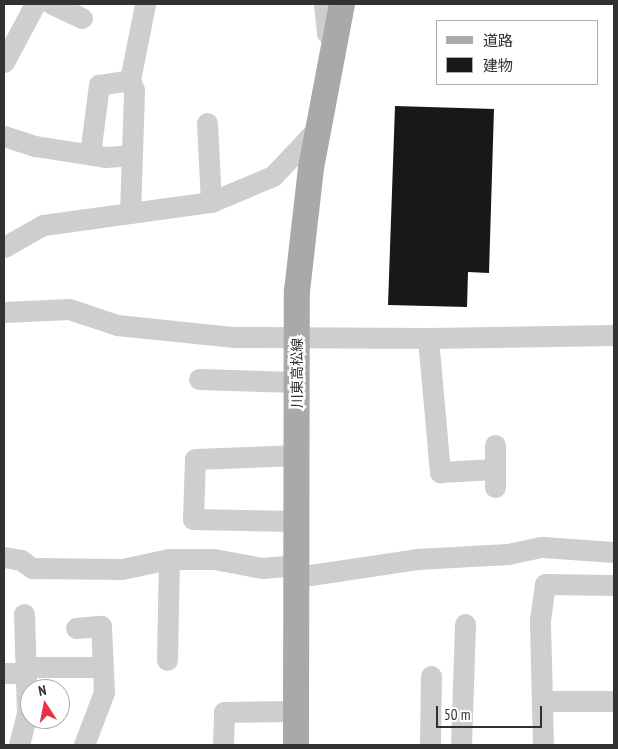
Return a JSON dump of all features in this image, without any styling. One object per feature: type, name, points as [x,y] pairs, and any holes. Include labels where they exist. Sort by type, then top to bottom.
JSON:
[{"type":"main road","name":"川東高松線","points":[[296,745],[297,337],[302,231],[342,4]]},
{"type":"street","points":[[4,62],[35,4]]},
{"type":"street","points":[[52,4],[82,18]]},
{"type":"street","points":[[130,213],[134,90],[130,80],[145,4]]},
{"type":"street","points":[[324,4],[328,33],[335,41]]},
{"type":"street","points":[[90,154],[99,85],[130,80]]},
{"type":"street","points":[[207,122],[211,202]]},
{"type":"street","points":[[4,247],[43,225],[211,202],[273,176],[319,127]]},
{"type":"street","points":[[4,136],[34,146],[90,154],[131,156]]},
{"type":"street","points":[[4,312],[69,309],[117,325],[234,337],[428,338],[614,335]]},
{"type":"street","points":[[428,338],[440,472],[495,478],[495,445]]},
{"type":"street","points":[[199,379],[297,382]]},
{"type":"street","points":[[297,455],[195,459],[193,520],[297,521]]},
{"type":"street","points":[[4,558],[20,560],[32,568],[122,569],[169,559],[214,559],[262,568],[297,571],[417,559],[508,554],[534,548],[614,552]]},
{"type":"street","points":[[167,660],[169,559]]},
{"type":"street","points":[[543,745],[540,620],[545,584],[614,585]]},
{"type":"street","points":[[19,745],[27,714],[24,614]]},
{"type":"street","points":[[461,745],[465,624]]},
{"type":"street","points":[[76,628],[101,626],[104,692],[84,745]]},
{"type":"street","points":[[4,673],[25,670],[102,667]]},
{"type":"street","points":[[430,745],[431,676]]},
{"type":"street","points":[[542,701],[614,701]]},
{"type":"street","points":[[223,745],[224,712],[296,711]]},
{"type":"building","points":[[395,106],[494,109],[489,273],[468,272],[467,307],[388,305]]}]
